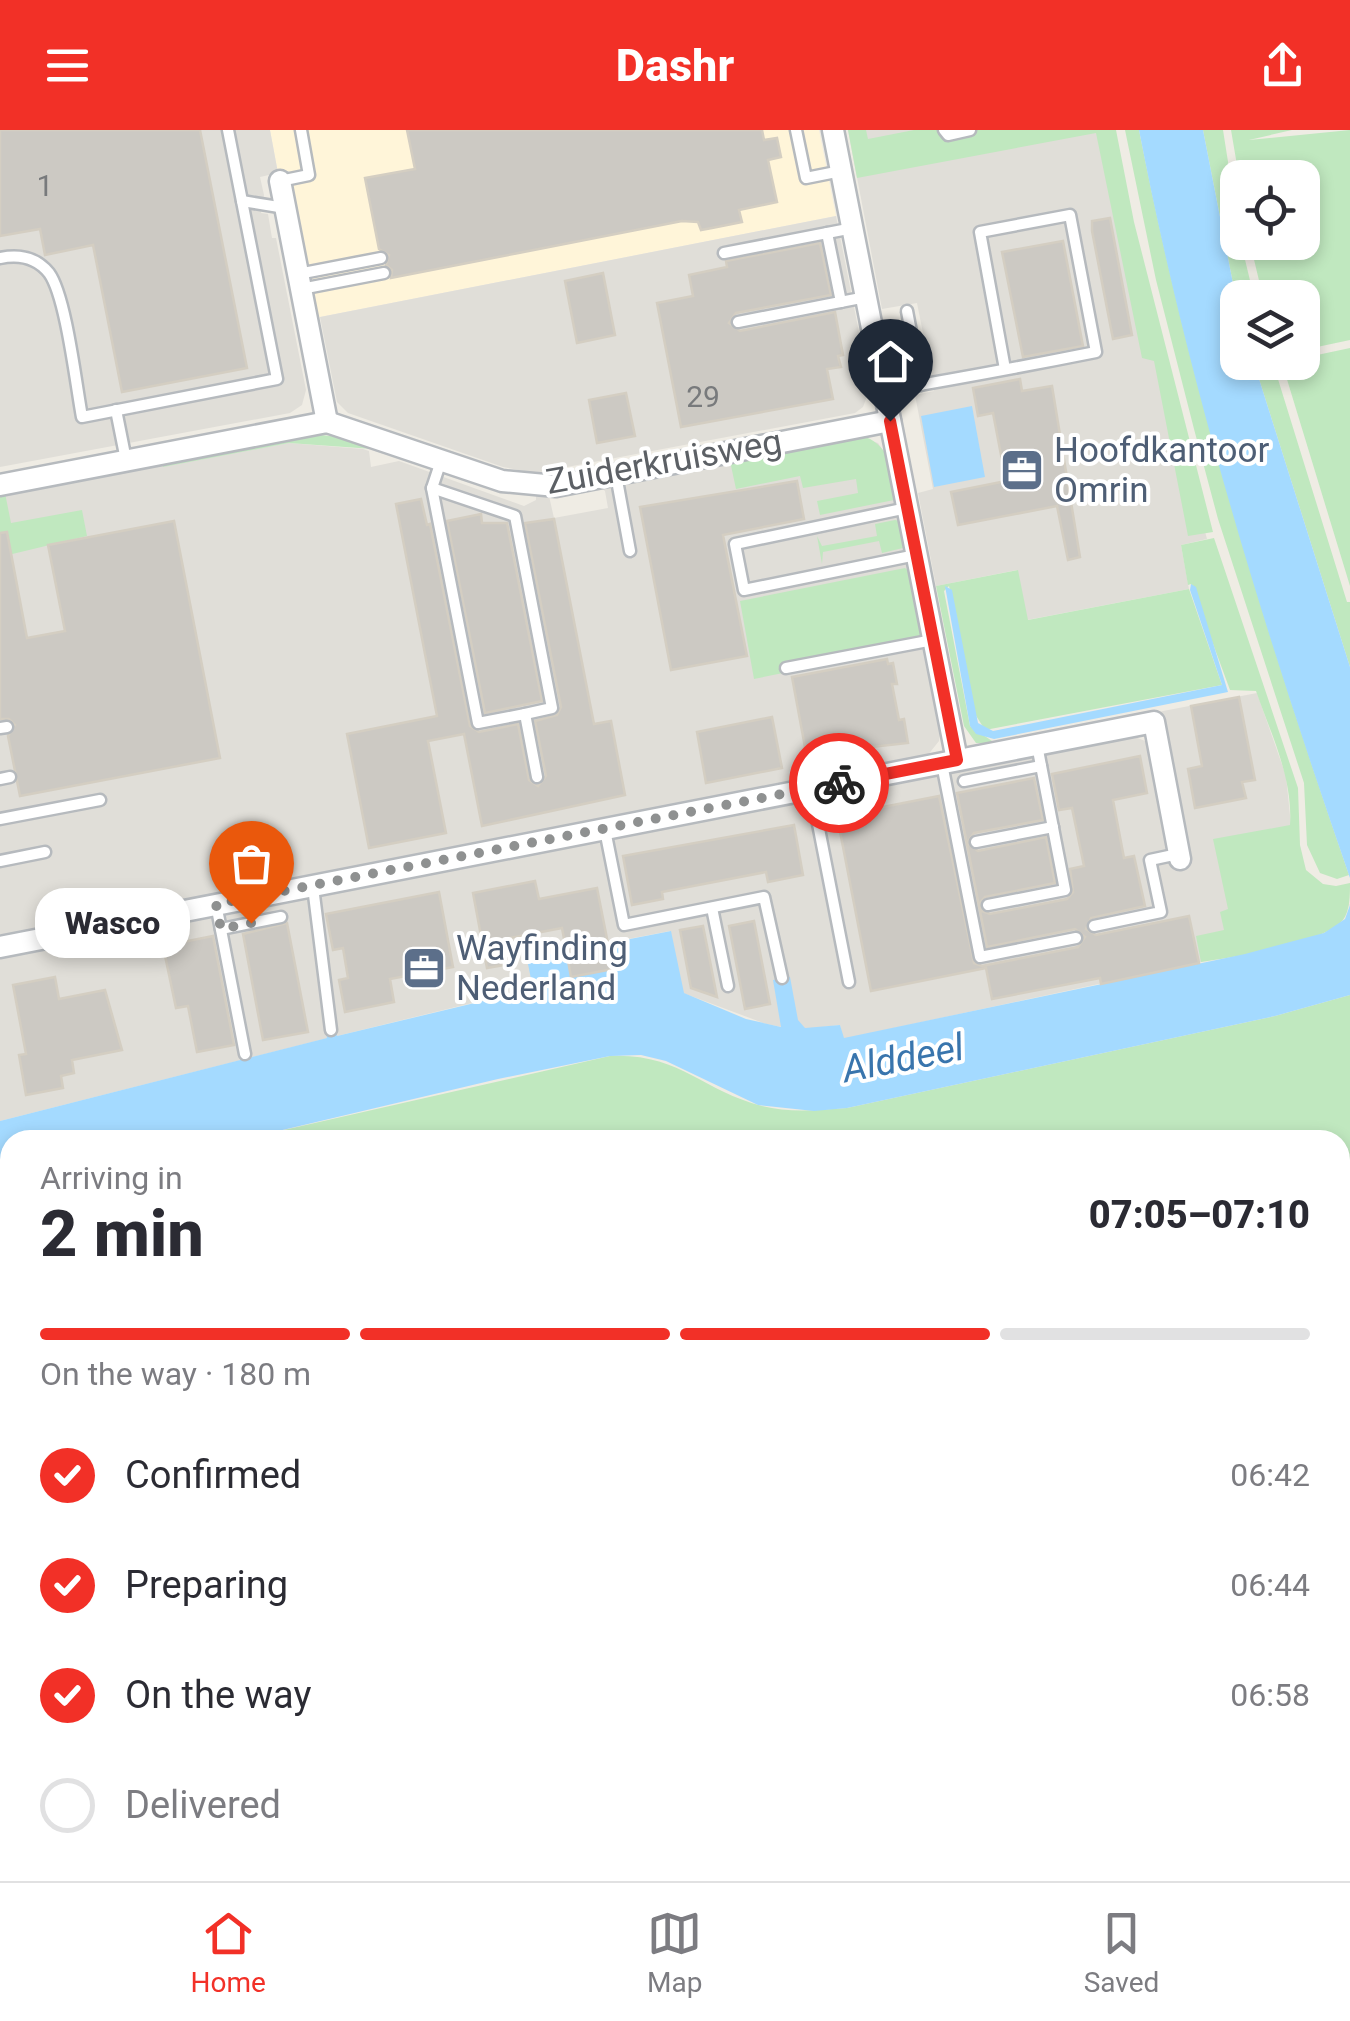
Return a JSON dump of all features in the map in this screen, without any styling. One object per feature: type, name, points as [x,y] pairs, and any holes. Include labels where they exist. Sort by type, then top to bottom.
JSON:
[{"type":"street","points":[[834,130],[933,640],[949,761]]},
{"type":"street","points":[[280,180],[326,422]]},
{"type":"street","name":"Zuiderkruisweg","points":[[0,485],[326,422],[522,486],[556,486],[890,421]]},
{"type":"street","points":[[0,947],[1154,722],[1180,856]]},
{"type":"lane","points":[[0,258],[15,255],[35,261],[54,282],[82,417],[277,379],[228,130]]},
{"type":"lane","points":[[280,180],[309,175],[301,130]]},
{"type":"lane","points":[[796,130],[806,178],[842,171]]},
{"type":"lane","points":[[944,130],[948,135],[970,130]]},
{"type":"lane","points":[[242,201],[285,208]]},
{"type":"lane","points":[[884,392],[921,385],[1006,369],[1096,352],[1070,216],[980,232],[1006,369]]},
{"type":"lane","points":[[724,253],[852,228]]},
{"type":"lane","points":[[827,233],[841,302]]},
{"type":"lane","points":[[299,281],[380,258]]},
{"type":"lane","points":[[299,281],[384,272]]},
{"type":"lane","points":[[738,322],[866,297]]},
{"type":"lane","points":[[907,311],[921,385]]},
{"type":"lane","points":[[116,410],[126,461]]},
{"type":"lane","points":[[432,488],[514,516],[552,708],[478,723],[432,488],[441,461]]},
{"type":"lane","points":[[615,474],[630,551]]},
{"type":"lane","points":[[907,508],[735,544],[744,590],[916,556]]},
{"type":"lane","points":[[786,668],[933,640]]},
{"type":"lane","points":[[526,714],[538,777]]},
{"type":"lane","points":[[988,905],[1066,890],[1037,744]]},
{"type":"lane","points":[[949,761],[980,957],[1076,938]]},
{"type":"lane","points":[[964,781],[1041,766]]},
{"type":"lane","points":[[811,788],[848,982]]},
{"type":"lane","points":[[0,819],[100,800]]},
{"type":"lane","points":[[976,842],[1053,827]]},
{"type":"lane","points":[[605,829],[624,924],[764,897],[782,978]]},
{"type":"lane","points":[[0,861],[44,852]]},
{"type":"lane","points":[[1094,926],[1161,912],[1150,860],[1180,856]]},
{"type":"lane","points":[[312,886],[331,1030]]},
{"type":"lane","points":[[216,904],[245,1054]]},
{"type":"lane","points":[[712,908],[728,986]]},
{"type":"lane","points":[[221,929],[280,918]]},
{"type":"shaded area","points":[[0,130],[270,130],[278,173],[260,177],[264,195],[261,213],[268,214],[272,238],[276,238],[306,390],[302,405],[290,413],[0,467]]},
{"type":"shaded area","points":[[270,130],[819,130],[836,216],[315,318],[289,171],[278,173]]},
{"type":"shaded area","points":[[848,130],[1109,130],[1155,344],[1207,539],[1181,545],[1189,589],[1027,620],[1017,570],[936,586],[918,493],[933,489],[915,395],[934,391],[925,343],[917,303],[882,309]]},
{"type":"shaded area","points":[[836,216],[870,388],[863,407],[855,413],[535,473],[503,467],[348,413],[337,402],[320,317]]},
{"type":"shaded area","points":[[856,436],[878,443],[888,458],[941,726],[939,741],[927,756],[11,936],[0,934],[0,494],[289,443],[363,449],[369,451],[371,467],[399,461],[524,506],[536,500],[536,496],[549,496],[554,518],[608,508],[605,491],[599,486]]},
{"type":"shaded area","points":[[1257,693],[1286,776],[1302,875],[1350,905],[1201,962],[843,1039],[840,1025],[805,1029],[798,1021],[782,1022],[782,1027],[766,1024],[683,993],[670,931],[528,958],[533,988],[337,1036],[335,1030],[328,1038],[0,1121],[0,959],[1130,735],[1152,749],[1187,861],[1158,712]]},
{"type":"green space","points":[[848,130],[866,130],[868,139],[914,130],[1116,130],[1134,222],[1213,532],[1188,536],[1154,361],[1142,358],[1096,133],[857,178]]},
{"type":"green space","points":[[1125,130],[1139,130],[1181,319],[1231,506],[1349,875],[1337,879],[1320,873],[1307,845],[1304,783],[1218,519],[1156,280]]},
{"type":"green space","points":[[1203,130],[1223,130],[1228,160],[1220,160],[1220,217]]},
{"type":"green space","points":[[1231,130],[1292,130],[1249,140],[1350,130],[1350,340],[1320,346],[1320,280],[1259,280],[1254,260],[1320,260],[1320,160],[1236,160]]},
{"type":"green space","points":[[1228,260],[1245,260],[1250,280],[1232,280]]},
{"type":"green space","points":[[1350,348],[1350,586],[1287,380],[1320,380],[1320,354]]},
{"type":"green space","points":[[1259,380],[1278,380],[1350,602],[1350,667]]},
{"type":"green space","points":[[311,434],[340,437],[373,449],[289,443],[163,467],[162,463]]},
{"type":"green space","points":[[862,436],[885,452],[894,480],[894,500],[820,515],[817,501],[858,493],[856,479],[803,488],[800,476],[736,489],[730,461]]},
{"type":"green space","points":[[5,493],[11,523],[82,510],[87,536],[0,557],[0,494]]},
{"type":"green space","points":[[900,521],[903,548],[882,553],[879,541],[823,552],[822,564],[817,536],[822,546],[877,536],[875,524]]},
{"type":"green space","points":[[1214,538],[1298,788],[1300,845],[1306,870],[1323,884],[1350,883],[1350,893],[1343,920],[1316,937],[1201,962],[1196,936],[1224,930],[1220,912],[1228,909],[1213,839],[1290,825],[1285,773],[1256,691],[1230,690],[1191,584],[1188,585],[1181,545]]},
{"type":"green space","points":[[905,568],[910,572],[922,632],[919,638],[782,665],[783,673],[754,679],[740,601]]},
{"type":"green space","points":[[1018,570],[1028,620],[1189,589],[1222,685],[985,730],[975,714],[949,586],[944,591],[970,726],[995,743],[976,743],[964,726],[936,586]]},
{"type":"green space","points":[[1350,995],[1350,1130],[284,1130],[610,1056],[655,1060],[762,1106],[793,1110],[847,1108],[1275,1016]]},
{"type":"water","points":[[1139,130],[1203,130],[1220,217],[1220,260],[1228,260],[1232,280],[1220,280],[1220,380],[1259,380],[1350,667],[1350,878],[1231,508],[1159,225]]},
{"type":"water","points":[[972,406],[985,477],[934,487],[921,416]]},
{"type":"water","points":[[1191,584],[1196,587],[1228,692],[994,739],[976,734],[970,726],[945,586],[952,590],[978,723],[993,731],[1222,685]]},
{"type":"water","name":"Alddeel","points":[[1350,905],[1350,995],[1275,1016],[847,1108],[814,1111],[758,1105],[666,1061],[641,1055],[610,1056],[498,1079],[282,1130],[0,1130],[0,1121],[327,1038],[326,1032],[335,1029],[337,1036],[533,989],[527,959],[671,931],[684,993],[746,1019],[781,1027],[773,980],[790,977],[798,1020],[805,1028],[840,1025],[844,1038],[1245,954],[1324,933],[1345,919]]},
{"type":"building","points":[[0,130],[200,130],[247,368],[122,392],[93,245],[45,255],[40,229],[0,236]]},
{"type":"building","points":[[407,130],[762,130],[764,140],[777,138],[781,157],[768,160],[777,202],[739,210],[742,222],[712,228],[701,230],[698,222],[682,221],[391,278],[392,270],[386,265],[389,255],[379,249],[365,178],[415,169]]},
{"type":"building","points":[[1110,218],[1132,335],[1113,339],[1092,231],[1092,221]]},
{"type":"building","points":[[1063,241],[1083,346],[1023,357],[1002,252]]},
{"type":"building","points":[[820,243],[831,295],[736,313],[729,323],[740,331],[835,312],[843,355],[838,356],[841,367],[827,369],[833,399],[681,427],[657,303],[693,296],[689,275],[727,267],[726,261]]},
{"type":"building","points":[[603,273],[615,335],[577,343],[565,281]]},
{"type":"building","points":[[1020,379],[1022,391],[1052,386],[1080,557],[1068,560],[1057,506],[958,525],[951,492],[1006,481],[993,413],[978,416],[973,388]]},
{"type":"building","points":[[626,393],[635,436],[597,443],[589,400]]},
{"type":"building","points":[[797,481],[804,519],[723,535],[747,656],[671,670],[640,507]]},
{"type":"building","points":[[421,499],[427,525],[430,524],[470,726],[479,732],[518,724],[529,780],[538,786],[546,776],[535,721],[557,715],[561,707],[525,523],[554,519],[594,724],[611,721],[625,795],[482,826],[464,734],[428,741],[446,833],[369,848],[347,734],[437,716],[396,504]]},
{"type":"building","points":[[481,514],[482,523],[507,523],[542,701],[485,713],[447,521]]},
{"type":"building","points":[[174,521],[220,758],[20,796],[8,736],[15,725],[9,719],[0,719],[0,533],[7,532],[27,638],[65,631],[48,545]]},
{"type":"building","points":[[887,659],[888,664],[893,663],[897,684],[892,684],[908,743],[845,750],[847,755],[813,762],[812,757],[807,758],[792,677]]},
{"type":"building","points":[[1239,697],[1255,780],[1242,782],[1246,798],[1195,808],[1188,769],[1202,766],[1191,706]]},
{"type":"building","points":[[772,717],[782,768],[706,783],[697,732]]},
{"type":"building","points":[[1140,756],[1147,793],[1113,800],[1124,858],[1134,856],[1145,906],[1091,918],[1086,929],[1096,935],[1189,916],[1199,963],[1101,984],[1100,978],[992,999],[986,968],[871,991],[837,816],[939,796],[974,963],[982,966],[1078,947],[1085,937],[1075,929],[987,947],[957,793],[1034,778],[1043,820],[974,833],[967,843],[978,851],[1046,837],[1055,883],[985,897],[980,903],[982,911],[990,914],[1067,899],[1073,892],[1070,869],[1084,866],[1072,808],[1059,810],[1052,774]]},
{"type":"building","points":[[794,825],[803,875],[768,882],[766,872],[662,892],[663,899],[632,905],[623,856]]},
{"type":"building","points":[[535,881],[539,899],[597,888],[613,969],[571,977],[562,928],[510,938],[515,963],[487,968],[473,893]]},
{"type":"building","points":[[439,892],[453,967],[390,979],[394,1002],[345,1012],[339,980],[348,978],[343,948],[333,950],[326,914]]},
{"type":"building","points":[[754,921],[770,1004],[745,1009],[729,926]]},
{"type":"building","points":[[287,923],[308,1032],[263,1040],[243,934]]},
{"type":"building","points":[[703,926],[717,997],[691,988],[680,930]]},
{"type":"building","points":[[213,936],[234,1045],[197,1052],[188,1006],[176,1008],[163,946]]},
{"type":"building","points":[[55,977],[59,999],[105,990],[122,1050],[72,1060],[74,1073],[61,1076],[63,1088],[26,1095],[19,1055],[26,1054],[13,985]]},
{"type":"way so far","points":[[251,923],[221,929],[216,904],[839,783]]},
{"type":"place","name":"Hoofdkantoor Omrin","points":[[1022,470]]},
{"type":"place","name":"Wasco","points":[[251,923]]},
{"type":"place","name":"Wayfinding Nederland","points":[[424,968]]},
{"type":"route","points":[[839,783],[957,760],[890,421]]}]
